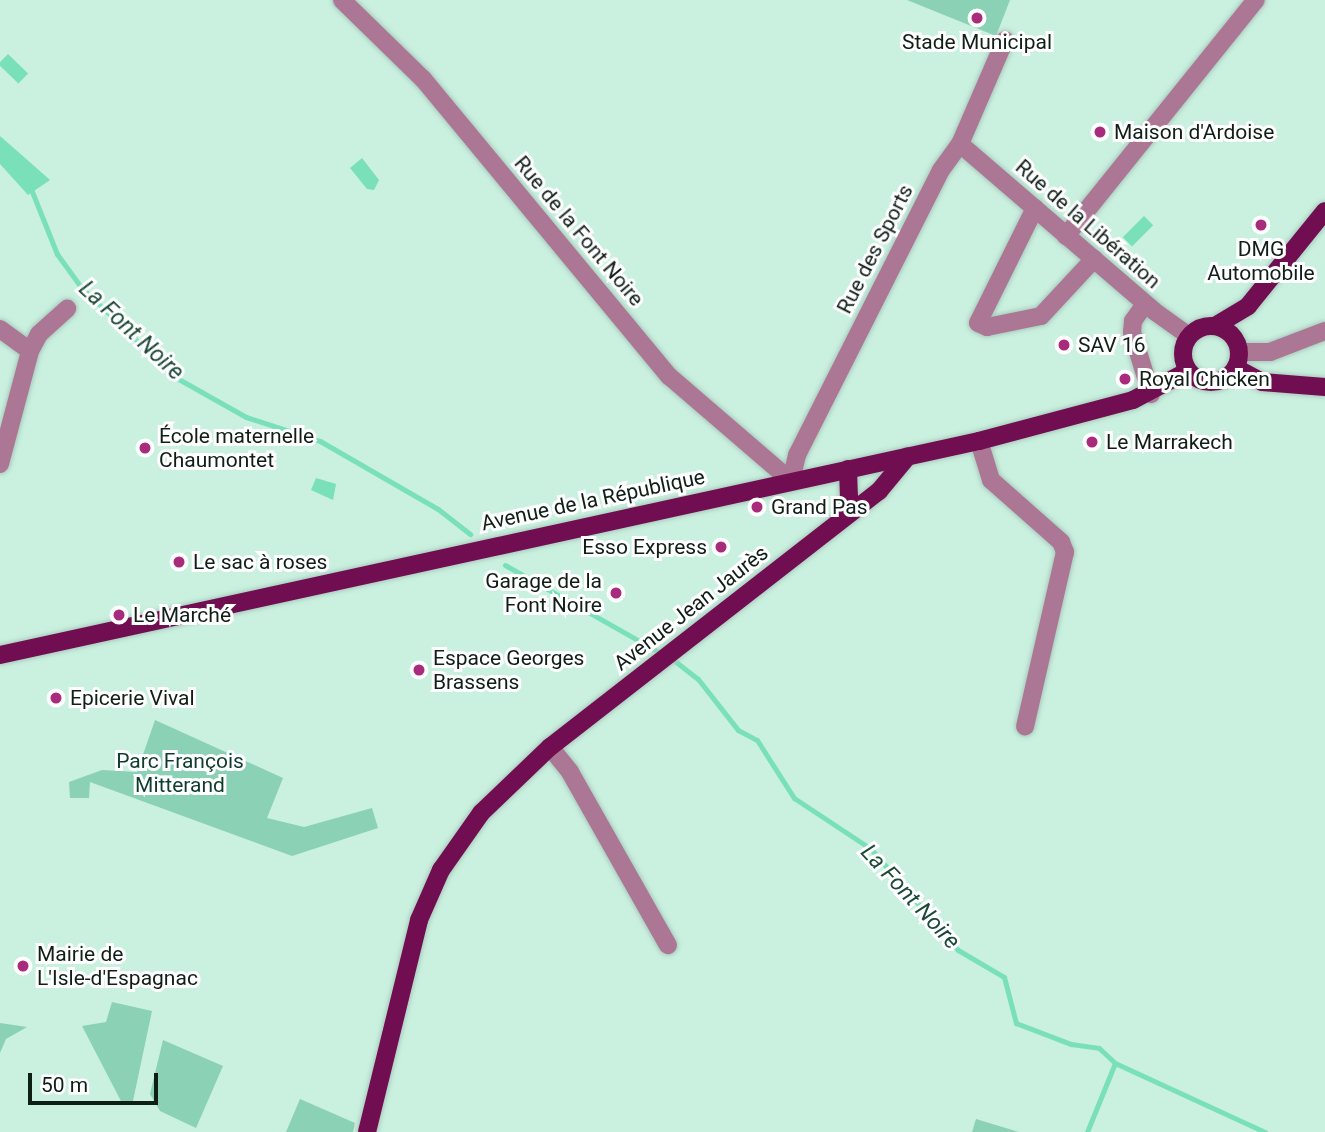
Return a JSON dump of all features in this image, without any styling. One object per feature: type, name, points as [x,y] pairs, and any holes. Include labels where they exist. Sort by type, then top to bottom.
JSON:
[{"type":"main road","points":[[1248,306],[1237,354],[1213,382],[1188,371],[1182,353],[1189,335],[1215,326],[1248,306],[1325,211]]},
{"type":"main road","points":[[1215,326],[1262,382],[1325,387]]},
{"type":"main road","name":"Avenue de la République","points":[[0,655],[469,550],[979,441],[1151,394],[1188,371]]},
{"type":"main road","name":"Avenue Jean Jaurès","points":[[367,1132],[404,965],[427,899],[481,813],[550,747],[879,491],[908,456]]},
{"type":"main road","points":[[841,518],[849,498],[848,469]]},
{"type":"street","name":"Rue de la Font Noire","points":[[342,0],[423,79],[669,376],[791,481]]},
{"type":"street","points":[[1066,236],[1256,0]]},
{"type":"street","name":"Rue des Sports","points":[[791,481],[797,455],[941,170],[960,144],[1005,40]]},
{"type":"street","name":"Rue de la Libération","points":[[960,144],[1145,304],[1189,335]]},
{"type":"street","points":[[1035,208],[978,323],[987,327],[1041,316],[1094,259]]},
{"type":"street","points":[[1145,304],[1133,321],[1132,332],[1151,394]]},
{"type":"street","points":[[0,464],[30,351],[39,334],[67,309]]},
{"type":"street","points":[[0,329],[30,351]]},
{"type":"street","points":[[1237,354],[1270,352],[1325,331]]},
{"type":"street","points":[[979,441],[991,480],[1061,542],[1065,552],[1025,726]]},
{"type":"street","points":[[550,747],[570,772],[668,945]]},
{"type":"green space","name":"Stade Municipal","points":[[907,0],[1010,0],[996,36]]},
{"type":"green space","name":"Parc François Mitterand","points":[[155,720],[283,778],[267,818],[304,827],[372,808],[378,828],[292,856],[90,782],[89,798],[70,798],[69,782],[102,770],[137,772]]},
{"type":"green space","points":[[112,1002],[152,1011],[133,1101],[123,1105],[82,1026],[106,1022]]},
{"type":"green space","points":[[0,1023],[27,1027],[6,1039],[0,1053]]},
{"type":"green space","points":[[163,1040],[223,1066],[196,1128],[160,1111],[150,1094]]},
{"type":"green space","points":[[300,1099],[355,1123],[353,1132],[286,1132]]},
{"type":"green space","points":[[976,1119],[1019,1132],[972,1132]]},
{"type":"shaded area","points":[[8,54],[28,73],[18,84],[0,66]]},
{"type":"shaded area","points":[[0,136],[50,180],[28,195],[0,164]]},
{"type":"shaded area","points":[[362,158],[379,180],[374,190],[367,189],[350,168]]},
{"type":"shaded area","points":[[1144,216],[1153,225],[1132,246],[1123,237]]},
{"type":"shaded area","points":[[316,478],[336,484],[333,500],[311,490]]},
{"type":"waterway","name":"La Font Noire","points":[[31,189],[57,254],[81,287],[175,377],[246,417],[320,441],[438,509],[470,534]]},
{"type":"waterway","name":"La Font Noire","points":[[505,565],[662,654]]},
{"type":"waterway","name":"La Font Noire","points":[[671,658],[698,679],[738,730],[757,740],[794,798],[871,849],[958,950],[1004,977],[1016,1023],[1071,1044],[1099,1048],[1115,1063],[1087,1132]]},
{"type":"waterway","name":"La Font Noire","points":[[1115,1063],[1265,1132]]},
{"type":"place","name":"Stade Municipal","points":[[977,18]]},
{"type":"place","name":"Maison d'Ardoise","points":[[1100,132]]},
{"type":"place","name":"DMG Automobile","points":[[1261,225]]},
{"type":"place","name":"SAV 16","points":[[1064,345]]},
{"type":"place","name":"Royal Chicken","points":[[1125,379]]},
{"type":"place","name":"Le Marrakech","points":[[1092,442]]},
{"type":"place","name":"École maternelle Chaumontet","points":[[145,448]]},
{"type":"place","name":"Grand Pas","points":[[757,507]]},
{"type":"place","name":"Esso Express","points":[[721,547]]},
{"type":"place","name":"Le sac à roses","points":[[179,562]]},
{"type":"place","name":"Garage de la Font Noire","points":[[616,593]]},
{"type":"place","name":"Le Marché","points":[[119,615]]},
{"type":"place","name":"Espace Georges Brassens","points":[[419,670]]},
{"type":"place","name":"Epicerie Vival","points":[[56,698]]},
{"type":"place","name":"Mairie de L'Isle-d'Espagnac","points":[[23,966]]}]
